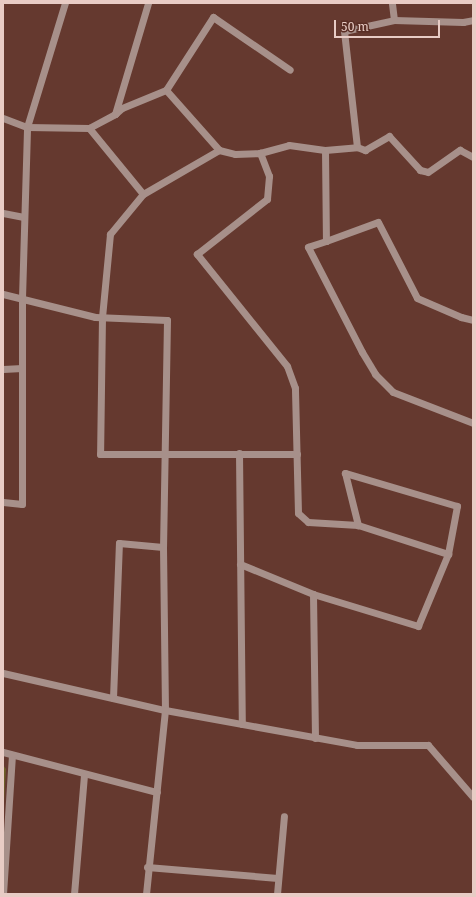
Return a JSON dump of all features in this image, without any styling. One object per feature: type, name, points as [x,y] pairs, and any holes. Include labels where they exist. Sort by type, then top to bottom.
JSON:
[{"type":"street","points":[[3,502],[22,504],[22,298],[26,127],[65,3]]},
{"type":"street","points":[[115,114],[148,3]]},
{"type":"street","points":[[392,3],[394,20]]},
{"type":"street","points":[[3,118],[26,127],[89,128],[115,114],[122,108],[166,90],[213,17],[290,70]]},
{"type":"street","points":[[357,147],[344,31],[394,20],[463,22],[473,20]]},
{"type":"street","points":[[166,90],[219,150],[235,154],[260,153],[289,145],[325,150],[357,147],[365,150],[389,136],[420,170],[428,172],[460,150],[473,157]]},
{"type":"street","points":[[89,128],[142,194]]},
{"type":"street","points":[[219,150],[142,194],[110,234],[102,317],[100,454],[297,454]]},
{"type":"street","points":[[325,150],[326,241]]},
{"type":"street","points":[[260,153],[268,176],[267,199],[197,254],[287,366],[295,388],[298,513],[308,522],[358,525],[448,554]]},
{"type":"street","points":[[3,213],[24,218]]},
{"type":"street","points":[[473,320],[461,317],[417,298],[378,222],[308,247],[375,374],[393,392],[473,423]]},
{"type":"street","points":[[3,294],[102,317],[168,320],[163,547],[165,710],[157,792],[147,867],[146,894]]},
{"type":"street","points":[[3,368],[22,368]]},
{"type":"street","points":[[239,453],[242,724]]},
{"type":"street","points":[[240,564],[314,594],[418,626],[448,554],[457,506],[345,473],[358,525]]},
{"type":"street","points":[[113,698],[119,543],[163,547]]},
{"type":"street","points":[[314,594],[315,738]]},
{"type":"street","points":[[3,673],[165,710],[315,738],[357,745],[428,745],[473,797]]},
{"type":"street","points":[[3,752],[157,792]]},
{"type":"street","points":[[3,894],[12,755]]},
{"type":"street","points":[[74,894],[84,774]]},
{"type":"street","points":[[277,894],[284,816]]},
{"type":"street","points":[[147,867],[278,878]]},
{"type":"shaded area","points":[[3,765],[6,769],[3,818]]}]
